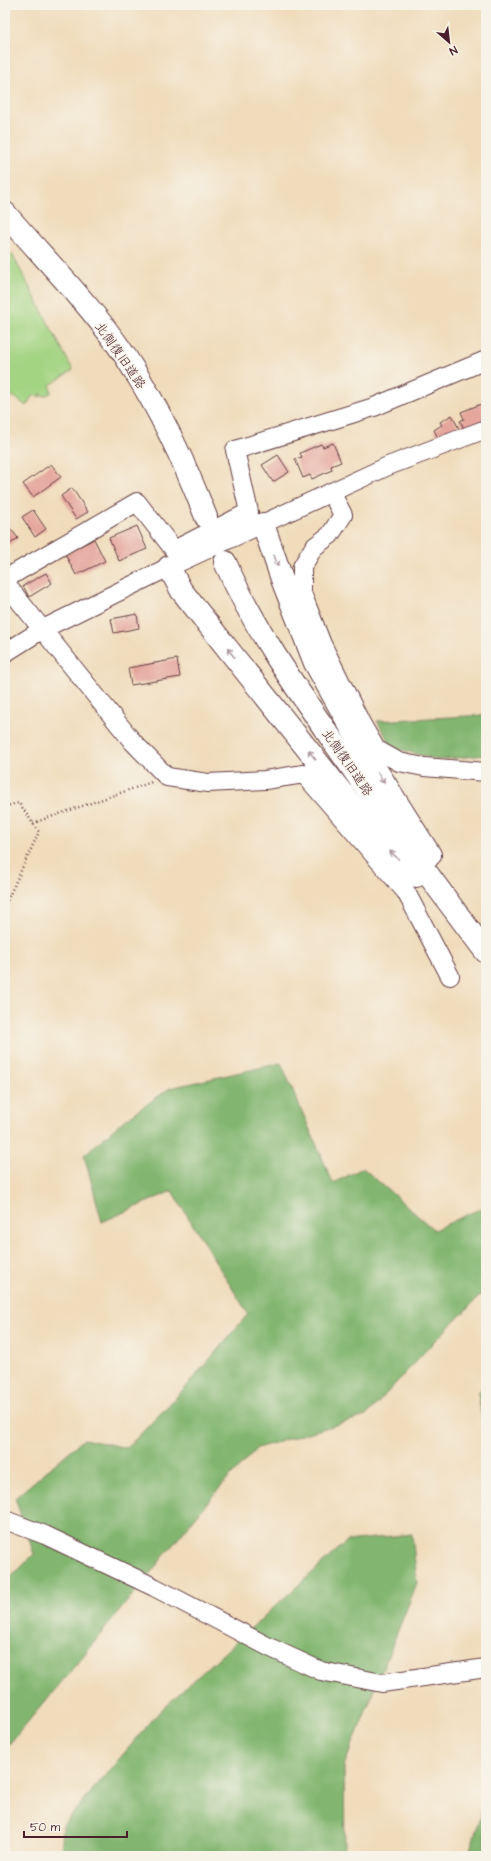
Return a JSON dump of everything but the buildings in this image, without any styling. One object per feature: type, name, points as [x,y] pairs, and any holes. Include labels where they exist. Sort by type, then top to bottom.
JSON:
[{"type":"highway","name":"北側復旧道路","points":[[5,213],[87,307],[134,369],[188,471],[206,517]]},
{"type":"highway","points":[[263,524],[283,582],[315,663],[363,749],[433,860],[463,921]]},
{"type":"highway","name":"北側復旧道路","points":[[225,562],[239,593],[275,657],[426,873],[486,952]]},
{"type":"highway","points":[[169,567],[181,590],[382,843],[463,921]]},
{"type":"street","points":[[5,579],[138,502],[174,550],[249,512],[235,450],[374,407],[486,360]]},
{"type":"street","points":[[5,653],[43,629],[169,567],[388,466],[486,429]]},
{"type":"street","points":[[331,492],[343,515],[330,535],[314,546],[302,568],[302,593],[322,644],[361,723],[376,749],[399,762],[424,767],[486,772]]},
{"type":"street","points":[[5,583],[133,742],[167,777],[208,783],[265,780],[304,774],[406,892],[450,976]]},
{"type":"street","points":[[5,1520],[45,1535],[148,1584],[269,1647],[321,1671],[382,1683],[486,1668]]},
{"type":"path","points":[[33,823],[167,777]]},
{"type":"path","points":[[5,806],[20,804],[39,832],[5,905]]},
{"type":"green space","points":[[12,254],[73,370],[50,385],[51,393],[44,396],[40,393],[41,397],[33,395],[26,406],[12,395],[9,401],[5,403],[5,258]]},
{"type":"green space","points":[[486,715],[486,755],[437,760],[392,747],[377,721]]},
{"type":"green space","points":[[281,1063],[333,1183],[363,1168],[434,1230],[486,1206],[486,1290],[426,1350],[366,1416],[257,1448],[215,1493],[74,1667],[5,1749],[5,1583],[34,1554],[15,1498],[84,1439],[127,1448],[186,1387],[248,1314],[172,1191],[102,1222],[84,1155],[122,1122],[170,1088]]},
{"type":"green space","points":[[486,1384],[486,1444],[478,1393]]},
{"type":"green space","points":[[412,1534],[417,1583],[344,1766],[345,1856],[61,1856],[63,1825],[160,1711],[347,1541]]},
{"type":"green space","points":[[486,1798],[486,1856],[468,1856]]}]
